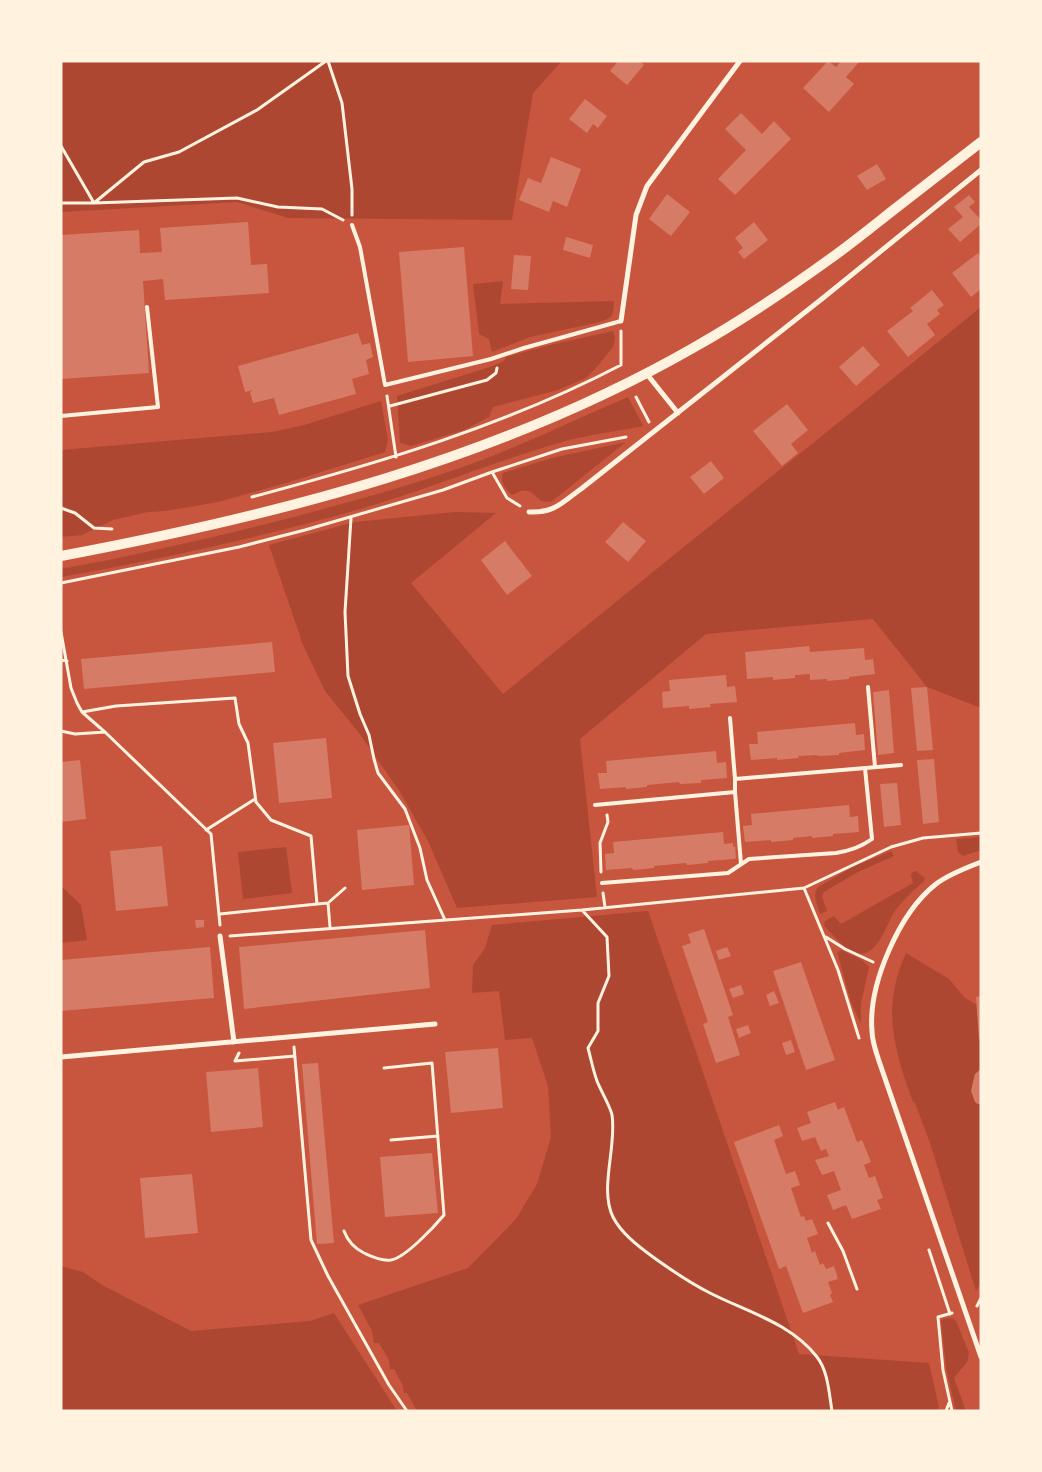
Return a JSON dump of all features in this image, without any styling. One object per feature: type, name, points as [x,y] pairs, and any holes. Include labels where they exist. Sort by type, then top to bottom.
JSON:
[{"type":"main road","points":[[61,556],[219,524],[374,482],[453,457],[596,398],[693,348],[741,319],[828,261],[981,142]]},
{"type":"street","points":[[621,321],[636,215],[647,186],[740,61]]},
{"type":"street","points":[[529,512],[542,512],[554,509],[581,489],[823,298],[981,170]]},
{"type":"street","points":[[646,373],[678,413]]},
{"type":"street","points":[[981,862],[956,872],[937,884],[923,896],[905,919],[883,965],[872,1009],[872,1032],[879,1061],[981,1357]]},
{"type":"street","points":[[220,936],[234,1042]]},
{"type":"street","points":[[61,1057],[435,1024]]},
{"type":"lane","points":[[352,225],[360,247],[385,386],[502,356],[621,321]]},
{"type":"lane","points":[[61,416],[158,407],[147,307]]},
{"type":"lane","points":[[868,688],[875,767]]},
{"type":"lane","points":[[730,718],[741,864]]},
{"type":"lane","points":[[735,779],[901,765]]},
{"type":"lane","points":[[602,882],[728,873],[749,859],[845,851],[864,844],[872,839],[865,768]]},
{"type":"lane","points":[[595,805],[736,792]]},
{"type":"path","points":[[61,203],[94,203],[237,198],[278,207],[322,209],[352,225],[352,189],[342,103],[327,61],[257,110],[179,152],[144,162],[94,203]]},
{"type":"path","points":[[61,146],[94,203]]},
{"type":"path","points":[[247,499],[342,473],[453,438],[520,412],[588,382],[621,365],[621,321]]},
{"type":"path","points":[[390,406],[487,380],[496,373],[502,356]]},
{"type":"path","points":[[385,386],[390,406],[396,457]]},
{"type":"path","points":[[636,397],[654,431]]},
{"type":"path","points":[[61,583],[239,547],[351,518],[443,490],[562,449],[626,436]]},
{"type":"path","points":[[492,472],[507,498],[529,512]]},
{"type":"path","points":[[61,508],[75,513],[94,528],[121,530]]},
{"type":"path","points":[[351,518],[345,612],[348,676],[369,735],[378,773],[405,809],[420,848],[427,880],[445,920]]},
{"type":"path","points":[[61,632],[72,688],[77,704],[82,712],[211,834],[220,914],[220,936],[582,910],[804,888],[890,847],[923,838],[981,833]]},
{"type":"path","points":[[61,660],[67,660]]},
{"type":"path","points":[[82,712],[116,706],[235,698],[239,724],[248,743],[256,802],[271,820],[310,836],[317,904]]},
{"type":"path","points":[[61,731],[75,734],[105,732]]},
{"type":"path","points":[[206,830],[255,799]]},
{"type":"path","points":[[605,907],[600,844],[608,822],[606,804]]},
{"type":"path","points":[[220,914],[328,903],[345,888]]},
{"type":"path","points":[[804,888],[826,937],[838,970],[859,1040]]},
{"type":"path","points":[[328,903],[330,927]]},
{"type":"path","points":[[582,910],[607,937],[609,976],[598,1003],[598,1031],[588,1048],[596,1078],[612,1113],[613,1134],[608,1200],[613,1217],[630,1238],[669,1268],[709,1292],[790,1331],[818,1357],[826,1374],[832,1411]]},
{"type":"path","points":[[826,937],[865,959],[883,965]]},
{"type":"path","points":[[293,1037],[311,1240],[328,1276],[384,1376],[407,1411]]},
{"type":"path","points":[[344,1231],[348,1241],[357,1250],[377,1259],[392,1260],[404,1255],[437,1224],[445,1212],[432,1063],[384,1068]]},
{"type":"path","points":[[390,1140],[438,1136]]},
{"type":"path","points":[[828,1223],[843,1251],[857,1289]]},
{"type":"path","points":[[977,1306],[981,1298]]},
{"type":"path","points":[[938,1317],[943,1370],[952,1411]]},
{"type":"path","points":[[946,1411],[949,1402]]},
{"type":"shaded area","points":[[61,61],[562,61],[533,93],[512,220],[288,218],[237,202],[61,212]]},
{"type":"shaded area","points":[[503,281],[500,304],[614,301],[613,313],[608,319],[600,322],[530,337],[492,352],[489,339],[479,334],[473,284]]},
{"type":"shaded area","points":[[981,307],[981,708],[927,687],[873,619],[706,634],[580,739],[597,897],[457,908],[428,841],[400,792],[359,733],[325,691],[303,645],[269,545],[355,522],[455,512],[496,513],[411,583],[503,694]]},
{"type":"shaded area","points":[[613,331],[615,338],[613,347],[586,378],[558,390],[493,407],[489,417],[464,430],[411,446],[400,443],[397,396],[490,367],[504,361],[506,357]]},
{"type":"shaded area","points":[[628,397],[643,426],[569,440],[516,456],[386,501],[286,529],[137,563],[61,577],[61,569],[204,539],[290,518],[416,483],[500,453]]},
{"type":"shaded area","points":[[381,401],[388,440],[385,452],[218,502],[166,511],[148,512],[113,520],[82,535],[61,537],[61,450],[272,432],[304,425]]},
{"type":"shaded area","points":[[626,442],[551,502],[541,501],[534,494],[525,490],[512,495],[503,483],[503,473],[552,458]]},
{"type":"shaded area","points":[[981,837],[981,850],[963,856],[958,852],[956,839]]},
{"type":"shaded area","points":[[286,847],[292,893],[243,899],[238,852]]},
{"type":"shaded area","points":[[891,851],[894,856],[856,873],[824,892],[822,897],[827,911],[820,914],[815,897],[818,887],[853,867]]},
{"type":"shaded area","points":[[916,871],[925,878],[924,881],[898,907],[876,946],[870,951],[856,953],[852,951],[843,945],[824,926],[825,921],[834,916],[841,924],[913,883],[911,874]]},
{"type":"shaded area","points":[[61,886],[81,905],[87,940],[61,943]]},
{"type":"shaded area","points":[[648,911],[799,1354],[929,1363],[939,1407],[937,1411],[417,1411],[407,1393],[404,1393],[403,1386],[394,1369],[390,1369],[389,1360],[379,1343],[374,1343],[372,1331],[358,1305],[468,1268],[516,1219],[537,1184],[551,1137],[548,1086],[532,1038],[505,1040],[499,991],[472,993],[473,965],[485,948],[492,925]]},
{"type":"shaded area","points":[[841,950],[862,960],[869,967],[861,1003],[861,1023],[850,998],[837,953]]},
{"type":"shaded area","points":[[906,953],[949,979],[965,998],[977,1005],[981,1069],[973,1080],[972,1093],[975,1102],[981,1104],[981,1282],[976,1291],[930,1143],[913,1102],[896,1046],[892,1010],[898,973]]},
{"type":"shaded area","points":[[61,1266],[83,1272],[104,1286],[191,1331],[310,1321],[334,1313],[397,1411],[61,1411]]},
{"type":"shaded area","points":[[948,1318],[956,1321],[969,1353],[967,1362],[954,1378],[966,1411],[956,1411],[946,1368],[941,1320]]},
{"type":"building","points":[[618,61],[640,61],[644,65],[627,85],[610,71]]},
{"type":"building","points":[[828,61],[836,67],[841,61],[860,61],[846,77],[854,84],[829,112],[803,88]]},
{"type":"building","points":[[585,99],[607,116],[598,128],[593,124],[587,133],[569,119]]},
{"type":"building","points":[[741,113],[762,134],[774,121],[791,139],[735,195],[718,179],[746,150],[725,129]]},
{"type":"building","points":[[551,157],[581,169],[567,207],[553,201],[549,212],[519,200],[528,178],[541,183]]},
{"type":"building","points":[[877,164],[886,179],[867,190],[857,176]]},
{"type":"building","points":[[667,194],[690,212],[671,236],[649,219]]},
{"type":"building","points":[[969,195],[975,202],[969,207],[981,220],[981,224],[960,242],[948,229],[963,217],[954,207]]},
{"type":"building","points":[[248,222],[251,265],[267,264],[269,293],[165,300],[163,279],[143,281],[149,373],[61,379],[61,235],[139,230],[140,253],[162,252],[160,228]]},
{"type":"building","points":[[754,222],[768,240],[744,259],[738,252],[743,248],[735,238]]},
{"type":"building","points":[[566,237],[593,245],[590,258],[563,250]]},
{"type":"building","points":[[464,247],[473,356],[408,362],[399,252]]},
{"type":"building","points":[[978,253],[981,256],[981,289],[971,297],[952,273]]},
{"type":"building","points":[[514,255],[531,256],[528,290],[511,289]]},
{"type":"building","points":[[932,290],[944,305],[937,310],[940,314],[927,324],[935,335],[908,357],[887,331],[913,311],[910,308]]},
{"type":"building","points":[[358,333],[362,345],[370,343],[373,357],[366,360],[369,374],[352,379],[356,394],[279,415],[274,398],[253,403],[250,392],[253,390],[245,392],[238,366]]},
{"type":"building","points":[[863,346],[880,365],[856,386],[839,367]]},
{"type":"building","points":[[787,404],[808,430],[791,444],[798,453],[782,466],[753,431]]},
{"type":"building","points":[[711,461],[724,478],[704,494],[690,477]]},
{"type":"building","points":[[623,522],[646,541],[628,562],[605,542]]},
{"type":"building","points":[[505,541],[532,576],[507,595],[481,560]]},
{"type":"building","points":[[272,642],[275,672],[84,689],[81,659]]},
{"type":"building","points":[[809,646],[810,652],[864,648],[865,660],[873,659],[875,674],[827,681],[827,679],[810,680],[810,674],[795,675],[795,678],[773,680],[773,677],[747,679],[745,652]]},
{"type":"building","points":[[726,675],[727,687],[735,686],[737,702],[710,704],[711,707],[689,709],[689,706],[663,708],[662,692],[670,691],[669,680]]},
{"type":"building","points":[[927,687],[933,750],[917,751],[911,688]]},
{"type":"building","points":[[889,690],[894,753],[878,755],[873,692]]},
{"type":"building","points":[[855,723],[856,735],[864,734],[865,750],[839,753],[839,755],[751,760],[749,744],[758,744],[757,732]]},
{"type":"building","points":[[326,738],[332,798],[279,803],[273,743]]},
{"type":"building","points":[[716,751],[717,763],[726,762],[727,778],[701,780],[701,783],[680,784],[679,782],[626,789],[626,787],[600,789],[598,773],[607,773],[606,761]]},
{"type":"building","points":[[934,759],[939,822],[923,824],[917,760]]},
{"type":"building","points":[[80,760],[86,819],[61,822],[61,762]]},
{"type":"building","points":[[897,783],[901,825],[884,827],[880,784]]},
{"type":"building","points":[[849,805],[850,817],[858,816],[859,832],[771,842],[771,840],[745,842],[743,826],[752,825],[751,814]]},
{"type":"building","points":[[409,825],[414,885],[362,890],[357,830]]},
{"type":"building","points":[[723,832],[724,844],[733,843],[733,847],[735,846],[736,858],[734,859],[687,865],[686,863],[654,866],[654,868],[633,870],[632,868],[606,870],[605,854],[614,853],[613,842]]},
{"type":"building","points":[[162,846],[168,906],[116,911],[110,851]]},
{"type":"building","points":[[195,920],[204,920],[204,927],[196,928]]},
{"type":"building","points":[[704,929],[733,1015],[728,1017],[740,1055],[716,1063],[703,1024],[708,1022],[682,946],[691,943],[688,934]]},
{"type":"building","points":[[425,930],[430,988],[244,1009],[239,947]]},
{"type":"building","points":[[210,947],[214,998],[61,1011],[61,960]]},
{"type":"building","points":[[727,947],[731,956],[719,960],[716,951]]},
{"type":"building","points":[[801,962],[835,1060],[806,1070],[773,971]]},
{"type":"building","points":[[741,985],[744,994],[733,998],[729,989]]},
{"type":"building","points":[[774,991],[779,1003],[770,1006],[766,995]]},
{"type":"building","points":[[981,996],[981,1038],[979,1039],[976,997]]},
{"type":"building","points":[[748,1025],[751,1033],[739,1038],[736,1029]]},
{"type":"building","points":[[791,1040],[795,1052],[786,1055],[782,1043]]},
{"type":"building","points":[[498,1048],[503,1108],[451,1113],[445,1052]]},
{"type":"building","points":[[318,1063],[334,1243],[317,1244],[302,1064]]},
{"type":"building","points":[[258,1068],[263,1127],[211,1132],[206,1072]]},
{"type":"building","points":[[981,1069],[981,1104],[978,1104],[975,1102],[971,1091],[975,1074]]},
{"type":"building","points":[[835,1102],[838,1110],[844,1107],[857,1142],[862,1140],[871,1162],[864,1165],[869,1178],[875,1176],[883,1198],[877,1200],[881,1209],[852,1219],[846,1205],[833,1210],[827,1195],[841,1190],[834,1171],[822,1175],[815,1160],[829,1156],[826,1149],[821,1151],[815,1137],[802,1141],[797,1128],[811,1123],[807,1112]]},
{"type":"building","points":[[779,1125],[783,1136],[774,1140],[786,1174],[795,1171],[800,1185],[791,1188],[801,1217],[804,1216],[806,1221],[812,1219],[818,1234],[807,1238],[812,1253],[815,1251],[820,1265],[823,1263],[826,1269],[834,1266],[838,1279],[828,1282],[833,1302],[803,1313],[786,1266],[779,1269],[734,1142]]},
{"type":"building","points":[[432,1153],[438,1213],[385,1217],[380,1157]]},
{"type":"building","points":[[192,1174],[198,1233],[145,1238],[140,1178]]}]
